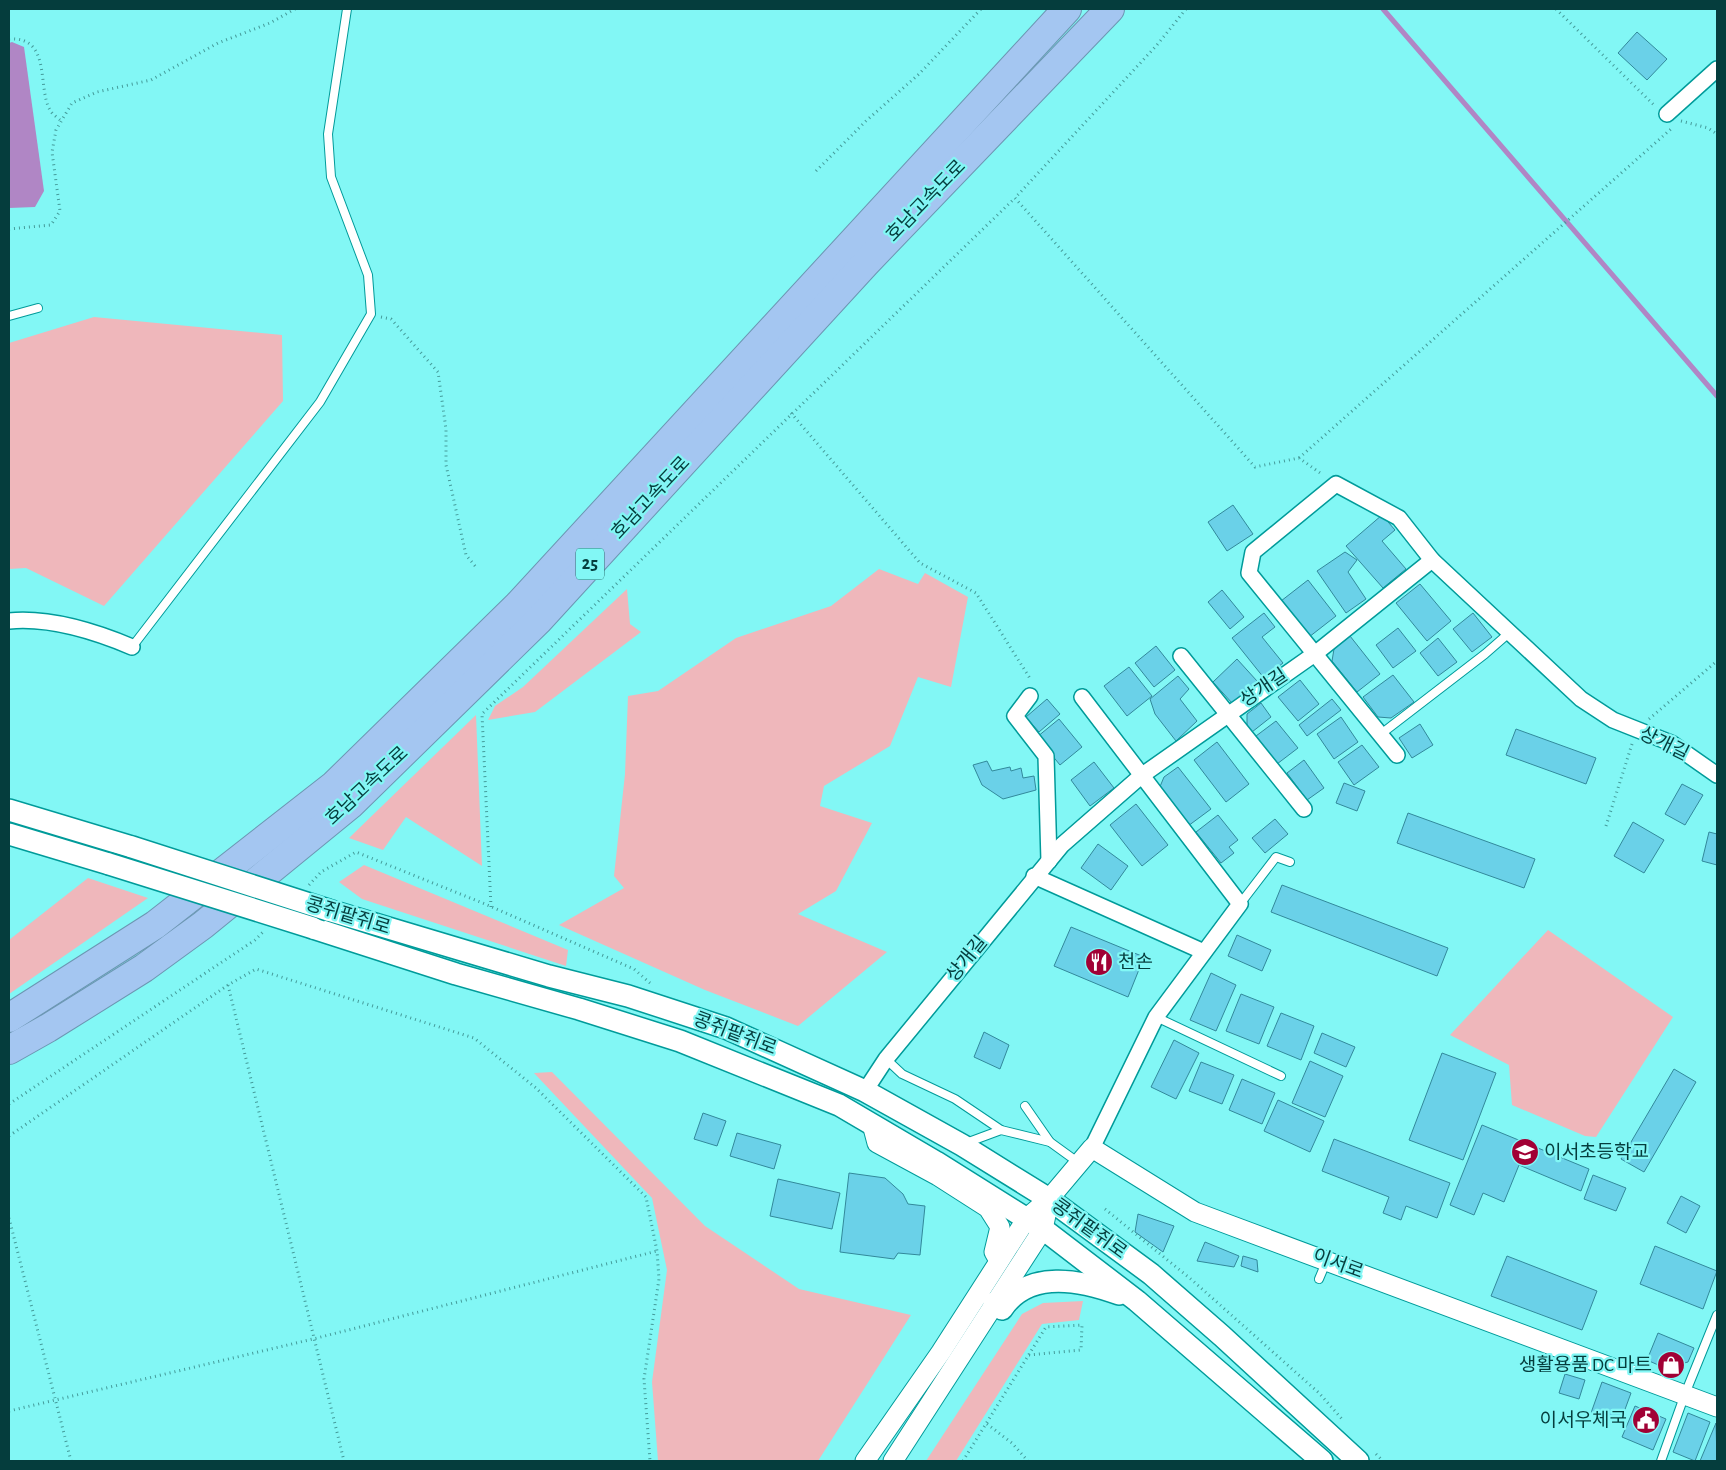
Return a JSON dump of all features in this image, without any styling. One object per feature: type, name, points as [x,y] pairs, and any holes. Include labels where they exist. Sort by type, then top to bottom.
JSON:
[{"type":"highway","name":"호남고속도로","points":[[9,1018],[155,925],[334,785],[518,605],[1067,9]]},
{"type":"highway","name":"호남고속도로","points":[[9,1050],[144,968],[202,925],[350,805],[538,621],[866,264],[1110,9]]},
{"type":"main road","name":"콩쥐팥쥐로","points":[[9,810],[328,910],[549,976],[628,996],[718,1026],[771,1047],[865,1091],[962,1145],[1049,1199],[1151,1274],[1222,1336],[1358,1461]]},
{"type":"main road","name":"콩쥐팥쥐로","points":[[9,834],[456,974],[680,1041],[839,1104],[1035,1224],[1137,1301],[1322,1461]]},
{"type":"main road","points":[[994,1303],[1002,1309],[1008,1300],[1035,1283],[1073,1280],[1097,1286],[1137,1301]]},
{"type":"street","points":[[1674,118],[1717,69]]},
{"type":"street","points":[[1397,755],[1316,653],[1249,573],[1253,552],[1336,484],[1399,518],[1432,560]]},
{"type":"street","name":"상개길","points":[[865,1091],[886,1059],[1034,876],[1062,845],[1141,776],[1316,653],[1432,560],[1581,699],[1613,720],[1671,743],[1717,775]]},
{"type":"street","points":[[9,621],[32,619],[104,635],[132,647]]},
{"type":"street","points":[[1181,656],[1304,809]]},
{"type":"street","points":[[1030,696],[1015,716],[1046,756],[1049,861]]},
{"type":"street","points":[[893,1461],[994,1303],[1049,1199],[1092,1148],[1156,1017],[1240,904],[1082,697]]},
{"type":"street","points":[[1034,876],[1204,952]]},
{"type":"street","points":[[872,1124],[877,1143],[938,1176],[988,1208],[1000,1226],[994,1252],[999,1261]]},
{"type":"street","name":"이서로","points":[[1092,1148],[1195,1212],[1327,1260],[1559,1352],[1685,1394],[1717,1407]]},
{"type":"street","points":[[865,1461],[941,1352],[999,1261],[1035,1224]]},
{"type":"lane","points":[[132,647],[320,402],[371,314],[368,275],[331,177],[328,134],[347,9]]},
{"type":"lane","points":[[9,316],[38,308]]},
{"type":"lane","points":[[1381,734],[1486,654],[1509,633]]},
{"type":"lane","points":[[1240,904],[1276,857],[1290,862]]},
{"type":"lane","points":[[1156,1017],[1281,1076]]},
{"type":"lane","points":[[886,1059],[902,1074],[955,1100],[1001,1130],[1050,1142]]},
{"type":"lane","points":[[1025,1106],[1050,1142],[1079,1162]]},
{"type":"lane","points":[[962,1145],[1001,1130]]},
{"type":"lane","points":[[1319,1279],[1327,1260]]},
{"type":"lane","points":[[1661,1461],[1685,1394],[1717,1315]]},
{"type":"path","points":[[9,229],[51,225],[60,211],[52,152],[56,130],[72,103],[97,92],[151,80],[218,43],[270,23],[295,9]]},
{"type":"path","points":[[816,171],[866,121],[920,74],[981,9]]},
{"type":"path","points":[[491,907],[482,714],[1015,198],[1157,45],[1186,9]]},
{"type":"path","points":[[1556,9],[1658,110],[1674,118],[1708,128],[1717,134]]},
{"type":"path","points":[[9,39],[16,38],[26,42],[39,55],[50,110],[61,121]]},
{"type":"path","points":[[1015,198],[1255,467],[1299,458],[1574,215],[1674,118]]},
{"type":"path","points":[[371,314],[391,319],[438,372],[446,429],[446,465],[466,555],[476,567]]},
{"type":"path","points":[[791,413],[920,562],[976,592],[1035,687],[1030,696]]},
{"type":"path","points":[[1299,458],[1336,484]]},
{"type":"path","points":[[1606,826],[1637,730],[1717,661]]},
{"type":"path","points":[[9,1136],[228,985],[256,969],[474,1038],[536,1088],[646,1197],[657,1251],[659,1279],[644,1379],[650,1461]]},
{"type":"path","points":[[228,985],[344,1461]]},
{"type":"path","points":[[9,1218],[71,1461]]},
{"type":"path","points":[[9,1411],[313,1339],[657,1251]]},
{"type":"path","points":[[963,1461],[1046,1327],[1082,1325],[1081,1350],[1029,1355]]},
{"type":"path","points":[[987,1424],[1012,1443],[1028,1461]]},
{"type":"shaded area","points":[[12,42],[24,47],[44,191],[35,207],[9,208],[9,43]]},
{"type":"shaded area","points":[[94,317],[282,335],[283,401],[104,606],[26,568],[9,569],[9,343]]},
{"type":"shaded area","points":[[879,569],[918,584],[925,573],[968,597],[951,687],[918,677],[890,746],[824,786],[820,806],[872,823],[836,891],[798,914],[887,952],[798,1026],[705,990],[559,925],[624,888],[614,876],[625,774],[628,696],[658,691],[736,638],[831,606]]},
{"type":"shaded area","points":[[627,589],[630,624],[641,632],[535,712],[488,720],[495,706],[523,687]]},
{"type":"shaded area","points":[[476,715],[482,866],[406,817],[383,850],[349,838]]},
{"type":"shaded area","points":[[364,865],[568,950],[566,966],[362,899],[339,882]]},
{"type":"shaded area","points":[[88,878],[148,898],[9,994],[9,940]]},
{"type":"shaded area","points":[[1548,930],[1673,1017],[1596,1137],[1585,1136],[1512,1105],[1509,1065],[1450,1035]]},
{"type":"shaded area","points":[[552,1072],[705,1226],[799,1289],[911,1315],[818,1461],[658,1461],[652,1382],[667,1270],[652,1198],[534,1073]]},
{"type":"shaded area","points":[[1083,1301],[1079,1320],[1042,1324],[956,1461],[926,1461],[1022,1314],[1043,1303]]},
{"type":"building","points":[[1637,32],[1667,59],[1647,80],[1618,53]]},
{"type":"building","points":[[1233,505],[1253,534],[1227,551],[1208,522]]},
{"type":"building","points":[[1382,515],[1395,530],[1382,541],[1406,569],[1383,588],[1346,546]]},
{"type":"building","points":[[1345,552],[1357,560],[1348,572],[1366,599],[1346,613],[1317,571]]},
{"type":"building","points":[[1308,580],[1336,616],[1309,637],[1281,601]]},
{"type":"building","points":[[1420,584],[1451,621],[1427,641],[1396,603]]},
{"type":"building","points":[[1222,590],[1244,617],[1230,629],[1208,602]]},
{"type":"building","points":[[1264,613],[1275,627],[1262,637],[1283,663],[1264,678],[1232,638]]},
{"type":"building","points":[[1473,613],[1492,637],[1472,652],[1453,629]]},
{"type":"building","points":[[1398,628],[1416,651],[1393,668],[1376,645]]},
{"type":"building","points":[[1350,636],[1380,674],[1357,692],[1332,661],[1334,649]]},
{"type":"building","points":[[1438,638],[1457,662],[1438,676],[1420,653]]},
{"type":"building","points":[[1156,646],[1175,670],[1154,687],[1135,663]]},
{"type":"building","points":[[1237,659],[1257,681],[1232,703],[1213,682]]},
{"type":"building","points":[[1129,667],[1152,696],[1127,716],[1104,686]]},
{"type":"building","points":[[1393,675],[1414,702],[1391,718],[1378,717],[1363,697]]},
{"type":"building","points":[[1178,676],[1189,689],[1180,699],[1197,721],[1176,741],[1155,714],[1150,699]]},
{"type":"building","points":[[1300,680],[1319,704],[1298,721],[1278,697]]},
{"type":"building","points":[[1047,699],[1060,714],[1039,732],[1026,717]]},
{"type":"building","points":[[1332,699],[1341,710],[1307,736],[1299,725]]},
{"type":"building","points":[[1261,703],[1271,717],[1252,732],[1247,725],[1247,714]]},
{"type":"building","points":[[1341,717],[1358,742],[1334,759],[1317,734]]},
{"type":"building","points":[[1059,719],[1082,747],[1060,765],[1037,737]]},
{"type":"building","points":[[1276,721],[1298,748],[1277,764],[1256,736]]},
{"type":"building","points":[[1420,724],[1433,745],[1412,758],[1399,738]]},
{"type":"building","points":[[1516,729],[1596,758],[1586,784],[1506,755]]},
{"type":"building","points":[[1217,742],[1249,784],[1226,802],[1194,760]]},
{"type":"building","points":[[1362,745],[1379,767],[1354,785],[1338,762]]},
{"type":"building","points":[[1304,760],[1324,788],[1307,800],[1287,773]]},
{"type":"building","points":[[987,761],[992,771],[1010,767],[1011,771],[1021,768],[1023,778],[1034,776],[1036,790],[1003,799],[982,785],[973,765]]},
{"type":"building","points":[[1094,762],[1114,788],[1090,806],[1071,780]]},
{"type":"building","points":[[1178,767],[1211,809],[1188,826],[1159,789],[1164,777]]},
{"type":"building","points":[[1344,783],[1365,791],[1357,811],[1336,803]]},
{"type":"building","points":[[1682,784],[1703,795],[1685,825],[1665,814]]},
{"type":"building","points":[[1136,804],[1168,845],[1142,866],[1110,825]]},
{"type":"building","points":[[1408,813],[1535,859],[1524,888],[1397,843]]},
{"type":"building","points":[[1218,815],[1238,840],[1229,847],[1234,853],[1221,863],[1196,832]]},
{"type":"building","points":[[1275,819],[1288,834],[1265,853],[1252,838]]},
{"type":"building","points":[[1633,822],[1664,840],[1644,873],[1614,856]]},
{"type":"building","points":[[1709,832],[1717,834],[1717,865],[1702,861]]},
{"type":"building","points":[[1098,844],[1128,866],[1111,890],[1081,868]]},
{"type":"building","points":[[1282,885],[1448,948],[1437,976],[1271,912]]},
{"type":"building","name":"천손","points":[[1071,927],[1144,957],[1128,997],[1054,966]]},
{"type":"building","points":[[1237,935],[1271,950],[1262,971],[1228,956]]},
{"type":"building","points":[[1211,973],[1236,985],[1216,1031],[1190,1020]]},
{"type":"building","points":[[1241,994],[1274,1007],[1259,1044],[1226,1031]]},
{"type":"building","points":[[1281,1013],[1314,1026],[1301,1060],[1267,1046]]},
{"type":"building","points":[[984,1032],[1009,1045],[1000,1069],[974,1057]]},
{"type":"building","points":[[1322,1033],[1355,1047],[1346,1067],[1314,1053]]},
{"type":"building","points":[[1174,1040],[1199,1053],[1176,1099],[1151,1087]]},
{"type":"building","points":[[1442,1053],[1496,1073],[1463,1160],[1409,1140]]},
{"type":"building","points":[[1310,1061],[1343,1076],[1325,1117],[1292,1103]]},
{"type":"building","points":[[1201,1062],[1234,1075],[1222,1104],[1189,1091]]},
{"type":"building","points":[[1674,1069],[1696,1082],[1644,1172],[1621,1159]]},
{"type":"building","points":[[1242,1079],[1275,1093],[1262,1124],[1229,1110]]},
{"type":"building","points":[[1278,1100],[1324,1121],[1310,1152],[1264,1131]]},
{"type":"building","points":[[703,1113],[726,1121],[717,1146],[694,1139]]},
{"type":"building","points":[[1482,1125],[1589,1169],[1581,1191],[1519,1165],[1504,1202],[1483,1193],[1474,1215],[1450,1205]]},
{"type":"building","points":[[737,1133],[781,1145],[774,1169],[730,1156]]},
{"type":"building","points":[[1334,1139],[1450,1183],[1437,1218],[1406,1206],[1401,1220],[1383,1213],[1389,1197],[1322,1171]]},
{"type":"building","points":[[849,1173],[885,1178],[903,1194],[908,1204],[925,1206],[920,1255],[898,1253],[894,1259],[840,1252]]},
{"type":"building","points":[[1593,1175],[1626,1188],[1616,1211],[1584,1199]]},
{"type":"building","points":[[778,1179],[840,1193],[832,1229],[770,1216]]},
{"type":"building","points":[[1681,1196],[1700,1206],[1686,1233],[1667,1223]]},
{"type":"building","points":[[1138,1214],[1174,1226],[1163,1252],[1135,1232]]},
{"type":"building","points":[[1205,1242],[1239,1256],[1234,1267],[1197,1261]]},
{"type":"building","points":[[1655,1246],[1717,1271],[1703,1309],[1640,1284]]},
{"type":"building","points":[[1243,1256],[1257,1260],[1258,1272],[1241,1266]]},
{"type":"building","points":[[1507,1256],[1597,1291],[1582,1330],[1491,1296]]},
{"type":"building","points":[[1658,1333],[1694,1348],[1688,1362],[1665,1368],[1647,1360]]},
{"type":"building","points":[[1565,1374],[1585,1380],[1579,1399],[1559,1393]]},
{"type":"building","points":[[1602,1382],[1631,1393],[1620,1423],[1591,1413]]},
{"type":"building","points":[[1635,1406],[1666,1419],[1653,1450],[1622,1437]]},
{"type":"building","points":[[1688,1413],[1710,1422],[1695,1461],[1673,1452]]},
{"type":"building","points":[[1716,1423],[1717,1461],[1700,1461]]},
{"type":"waterway","points":[[1383,9],[1717,396]]},
{"type":"place","name":"천손","points":[[1099,962]]},
{"type":"place","name":"이서초등학교","points":[[1525,1152]]},
{"type":"place","name":"생활용품 DC 마트","points":[[1671,1365]]},
{"type":"place","name":"이서우체국","points":[[1646,1420]]}]
